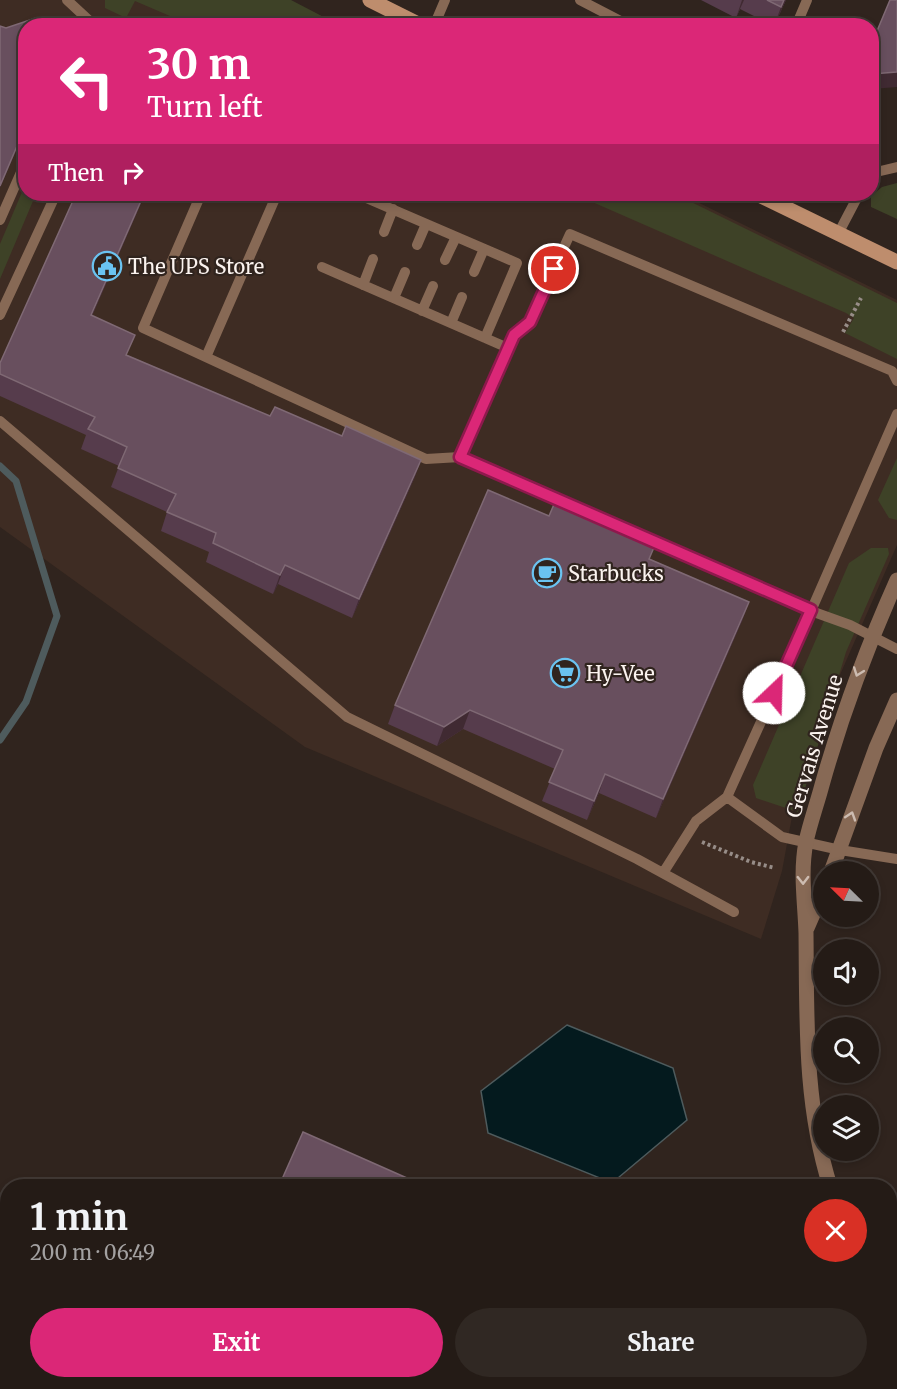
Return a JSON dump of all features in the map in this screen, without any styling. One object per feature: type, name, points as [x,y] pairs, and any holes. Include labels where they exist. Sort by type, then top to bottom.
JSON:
[{"type":"main road","points":[[370,0],[406,18]]},
{"type":"main road","points":[[772,201],[897,262]]},
{"type":"street","name":"Gervais Avenue","points":[[828,1179],[814,1116],[807,1057],[806,931],[802,874],[806,842],[835,740],[872,638],[897,579]]},
{"type":"street","points":[[836,861],[876,748],[897,700]]},
{"type":"street","name":"Gervais Avenue","points":[[806,931],[813,915]]},
{"type":"lane","points":[[67,0],[83,18]]},
{"type":"lane","points":[[437,18],[445,0]]},
{"type":"lane","points":[[580,0],[615,18]]},
{"type":"lane","points":[[799,18],[807,0]]},
{"type":"lane","points":[[879,171],[897,167]]},
{"type":"lane","points":[[0,220],[18,179]]},
{"type":"lane","points":[[0,315],[53,201]]},
{"type":"lane","points":[[198,201],[143,328],[426,459],[460,457],[583,510]]},
{"type":"lane","points":[[206,357],[274,201]]},
{"type":"lane","points":[[374,201],[517,263],[485,338]]},
{"type":"lane","points":[[838,234],[855,201]]},
{"type":"lane","points":[[384,232],[393,209]]},
{"type":"lane","points":[[417,245],[426,224]]},
{"type":"lane","points":[[460,457],[514,335],[530,322],[570,234],[892,371],[897,381]]},
{"type":"lane","points":[[445,260],[456,237]]},
{"type":"lane","points":[[474,272],[484,249]]},
{"type":"lane","points":[[363,285],[373,259]]},
{"type":"lane","points":[[321,267],[508,348]]},
{"type":"lane","points":[[393,298],[405,272]]},
{"type":"lane","points":[[422,311],[433,286]]},
{"type":"lane","points":[[451,323],[462,297]]},
{"type":"lane","points":[[663,873],[696,821],[727,797],[897,414]]},
{"type":"lane","points":[[0,421],[347,717],[663,873],[734,912]]},
{"type":"lane","points":[[634,532],[850,625],[897,649]]},
{"type":"lane","points":[[727,797],[782,837],[840,850],[897,859]]},
{"type":"path","points":[[850,319],[861,298]]},
{"type":"path","points":[[687,835],[751,862],[775,868]]},
{"type":"shaded area","points":[[0,0],[288,0],[325,18],[18,18],[18,201],[695,201],[897,300],[897,545],[821,718],[793,811],[782,871],[761,939],[305,747],[0,527]]},
{"type":"green space","points":[[105,0],[291,0],[326,18],[175,18],[135,1],[126,18],[105,8]]},
{"type":"green space","points":[[897,183],[897,219],[871,207],[871,201],[879,201],[879,189]]},
{"type":"green space","points":[[18,201],[33,201],[0,279],[0,244]]},
{"type":"green space","points":[[590,201],[689,201],[897,303],[897,359],[845,333],[854,318]]},
{"type":"green space","points":[[897,458],[897,520],[889,518],[878,500]]},
{"type":"green space","points":[[871,548],[888,548],[889,554],[846,652],[798,812],[756,798],[753,785],[849,563]]},
{"type":"water","points":[[567,1025],[673,1068],[687,1120],[617,1179],[602,1179],[488,1133],[481,1091]]},
{"type":"building","points":[[767,0],[784,0],[781,7]]},
{"type":"building","points":[[890,0],[897,0],[897,72],[879,73],[879,26]]},
{"type":"building","points":[[18,24],[18,144],[0,186],[0,26],[6,28]]},
{"type":"building","points":[[73,201],[141,201],[91,315],[135,335],[126,355],[270,416],[275,407],[342,436],[346,426],[421,460],[359,599],[285,565],[280,575],[213,543],[216,533],[167,512],[176,494],[118,468],[127,447],[88,429],[95,417],[0,374],[0,363]]},
{"type":"building","name":"Hy-Vee","points":[[488,490],[549,516],[558,495],[658,538],[649,559],[749,602],[663,799],[605,774],[594,801],[549,782],[563,750],[470,710],[444,727],[395,705]]},
{"type":"building","points":[[303,1132],[409,1179],[282,1179]]},
{"type":"waterway","points":[[0,466],[16,481],[57,616],[26,702],[0,740]]},
{"type":"place","name":"The UPS Store","points":[[107,266]]},
{"type":"place","name":"Starbucks","points":[[547,573]]},
{"type":"place","name":"Hy-Vee","points":[[565,673]]},
{"type":"route","points":[[554,269],[530,322],[514,335],[460,457],[811,610],[774,693]]}]
